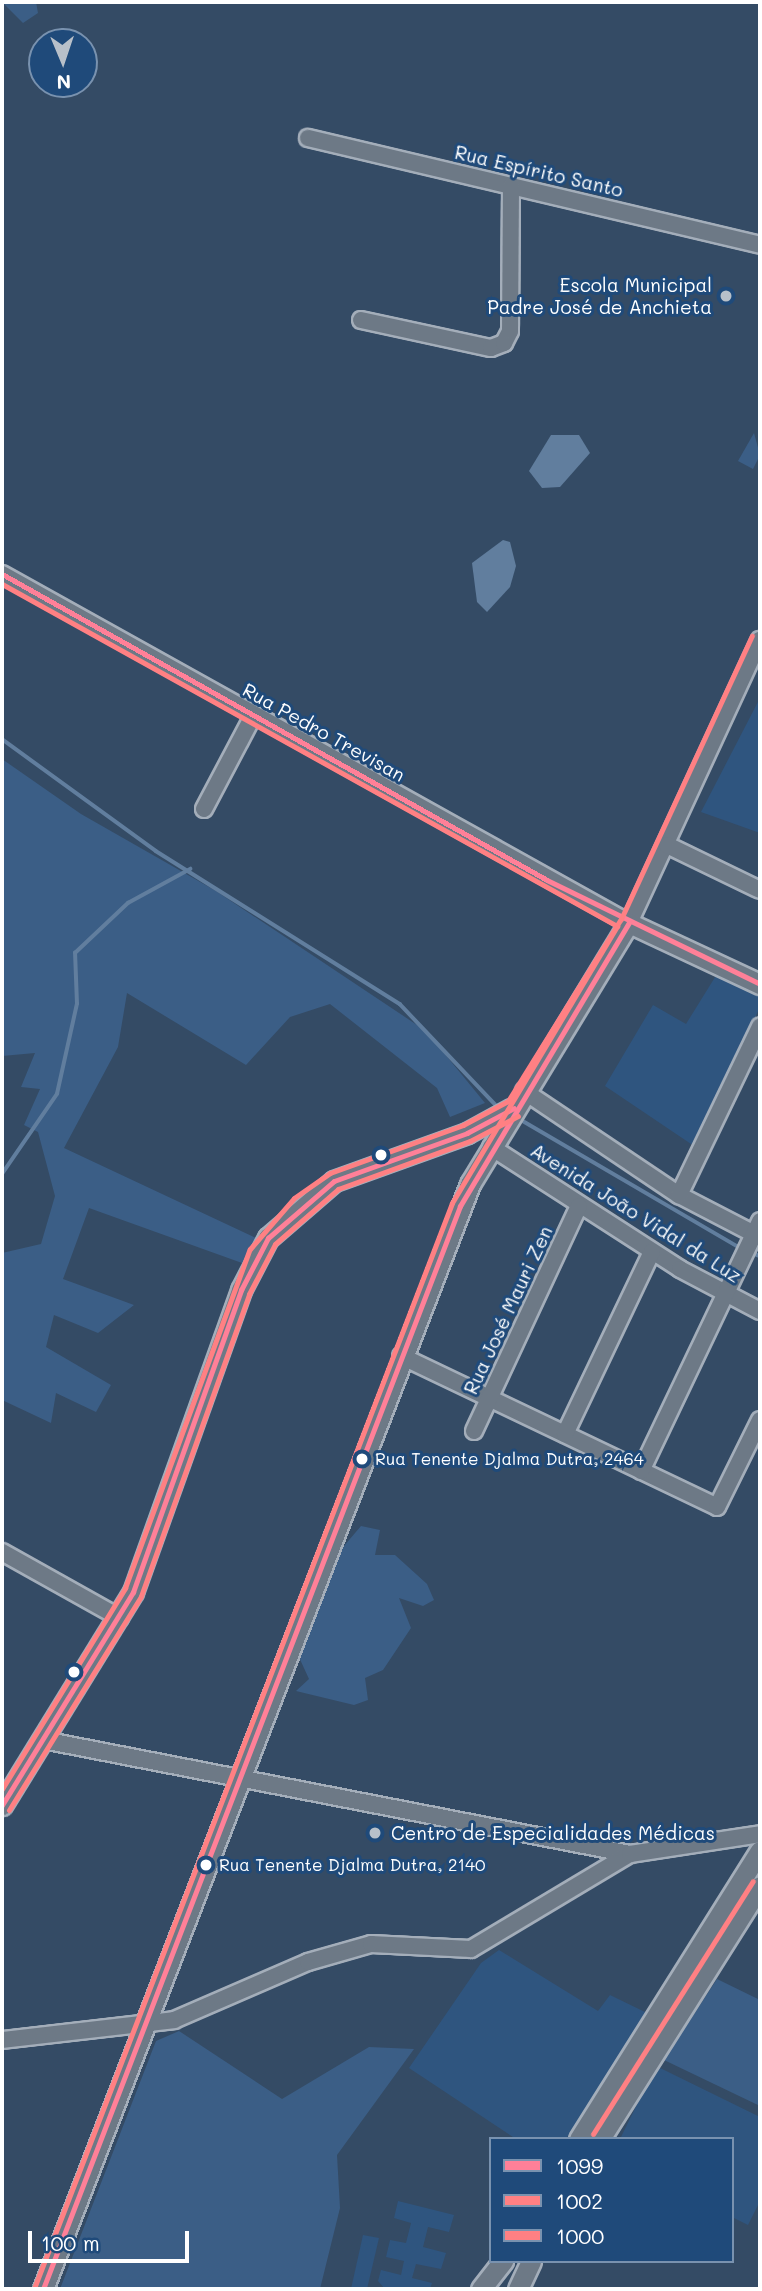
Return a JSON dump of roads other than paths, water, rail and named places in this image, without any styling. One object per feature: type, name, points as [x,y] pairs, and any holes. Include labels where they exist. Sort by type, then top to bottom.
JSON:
[{"type":"main road","points":[[43,2289],[455,1216],[491,1147],[629,923],[760,984]]},
{"type":"main road","points":[[2,1805],[120,1618],[158,1534],[248,1272],[268,1238],[334,1181],[467,1133],[519,1099]]},
{"type":"main road","points":[[467,1133],[491,1147]]},
{"type":"main road","points":[[580,2137],[760,1851]]},
{"type":"main road","points":[[601,2137],[760,1885]]},
{"type":"main road","points":[[481,2289],[501,2263]]},
{"type":"main road","points":[[517,2289],[530,2263]]},
{"type":"street","name":"Rua Espírito Santo","points":[[308,138],[760,245]]},
{"type":"street","points":[[360,320],[491,348],[503,344],[510,331],[511,186]]},
{"type":"street","name":"Rua Pedro Trevisan","points":[[2,574],[629,923]]},
{"type":"street","points":[[629,923],[760,640]]},
{"type":"street","points":[[204,809],[253,716]]},
{"type":"street","points":[[667,845],[760,890]]},
{"type":"street","points":[[679,1195],[760,1027]]},
{"type":"street","points":[[519,1099],[754,1238],[641,1471]]},
{"type":"street","name":"Avenida João Vidal da Luz","points":[[491,1147],[652,1252],[760,1311]]},
{"type":"street","name":"Rua José Mauri Zen","points":[[474,1431],[579,1206]]},
{"type":"street","points":[[565,1434],[652,1252]]},
{"type":"street","points":[[401,1356],[717,1507],[760,1420]]},
{"type":"street","points":[[2,1552],[120,1618]]},
{"type":"street","points":[[43,1740],[238,1782],[630,1853],[760,1834]]},
{"type":"street","points":[[2,2040],[174,2020],[353,1948],[396,1941],[471,1949],[630,1853]]},
{"type":"waterway","points":[[2,739],[156,851],[400,1004],[495,1104]]},
{"type":"waterway","points":[[2,1174],[57,1094],[77,1004],[75,953],[128,903],[190,869]]},
{"type":"waterway","points":[[523,1121],[742,1249]]},
{"type":"waterway","points":[[749,1252],[760,1256]]},
{"type":"place","name":"Escola Municipal Padre José de Anchieta","points":[[726,296]]},
{"type":"place","name":"Rua Tenente Djalma Dutra, 2464","points":[[362,1459]]},
{"type":"place","name":"Centro de Especialidades Médicas","points":[[375,1833]]},
{"type":"place","name":"Rua Tenente Djalma Dutra, 2140","points":[[206,1865]]}]
